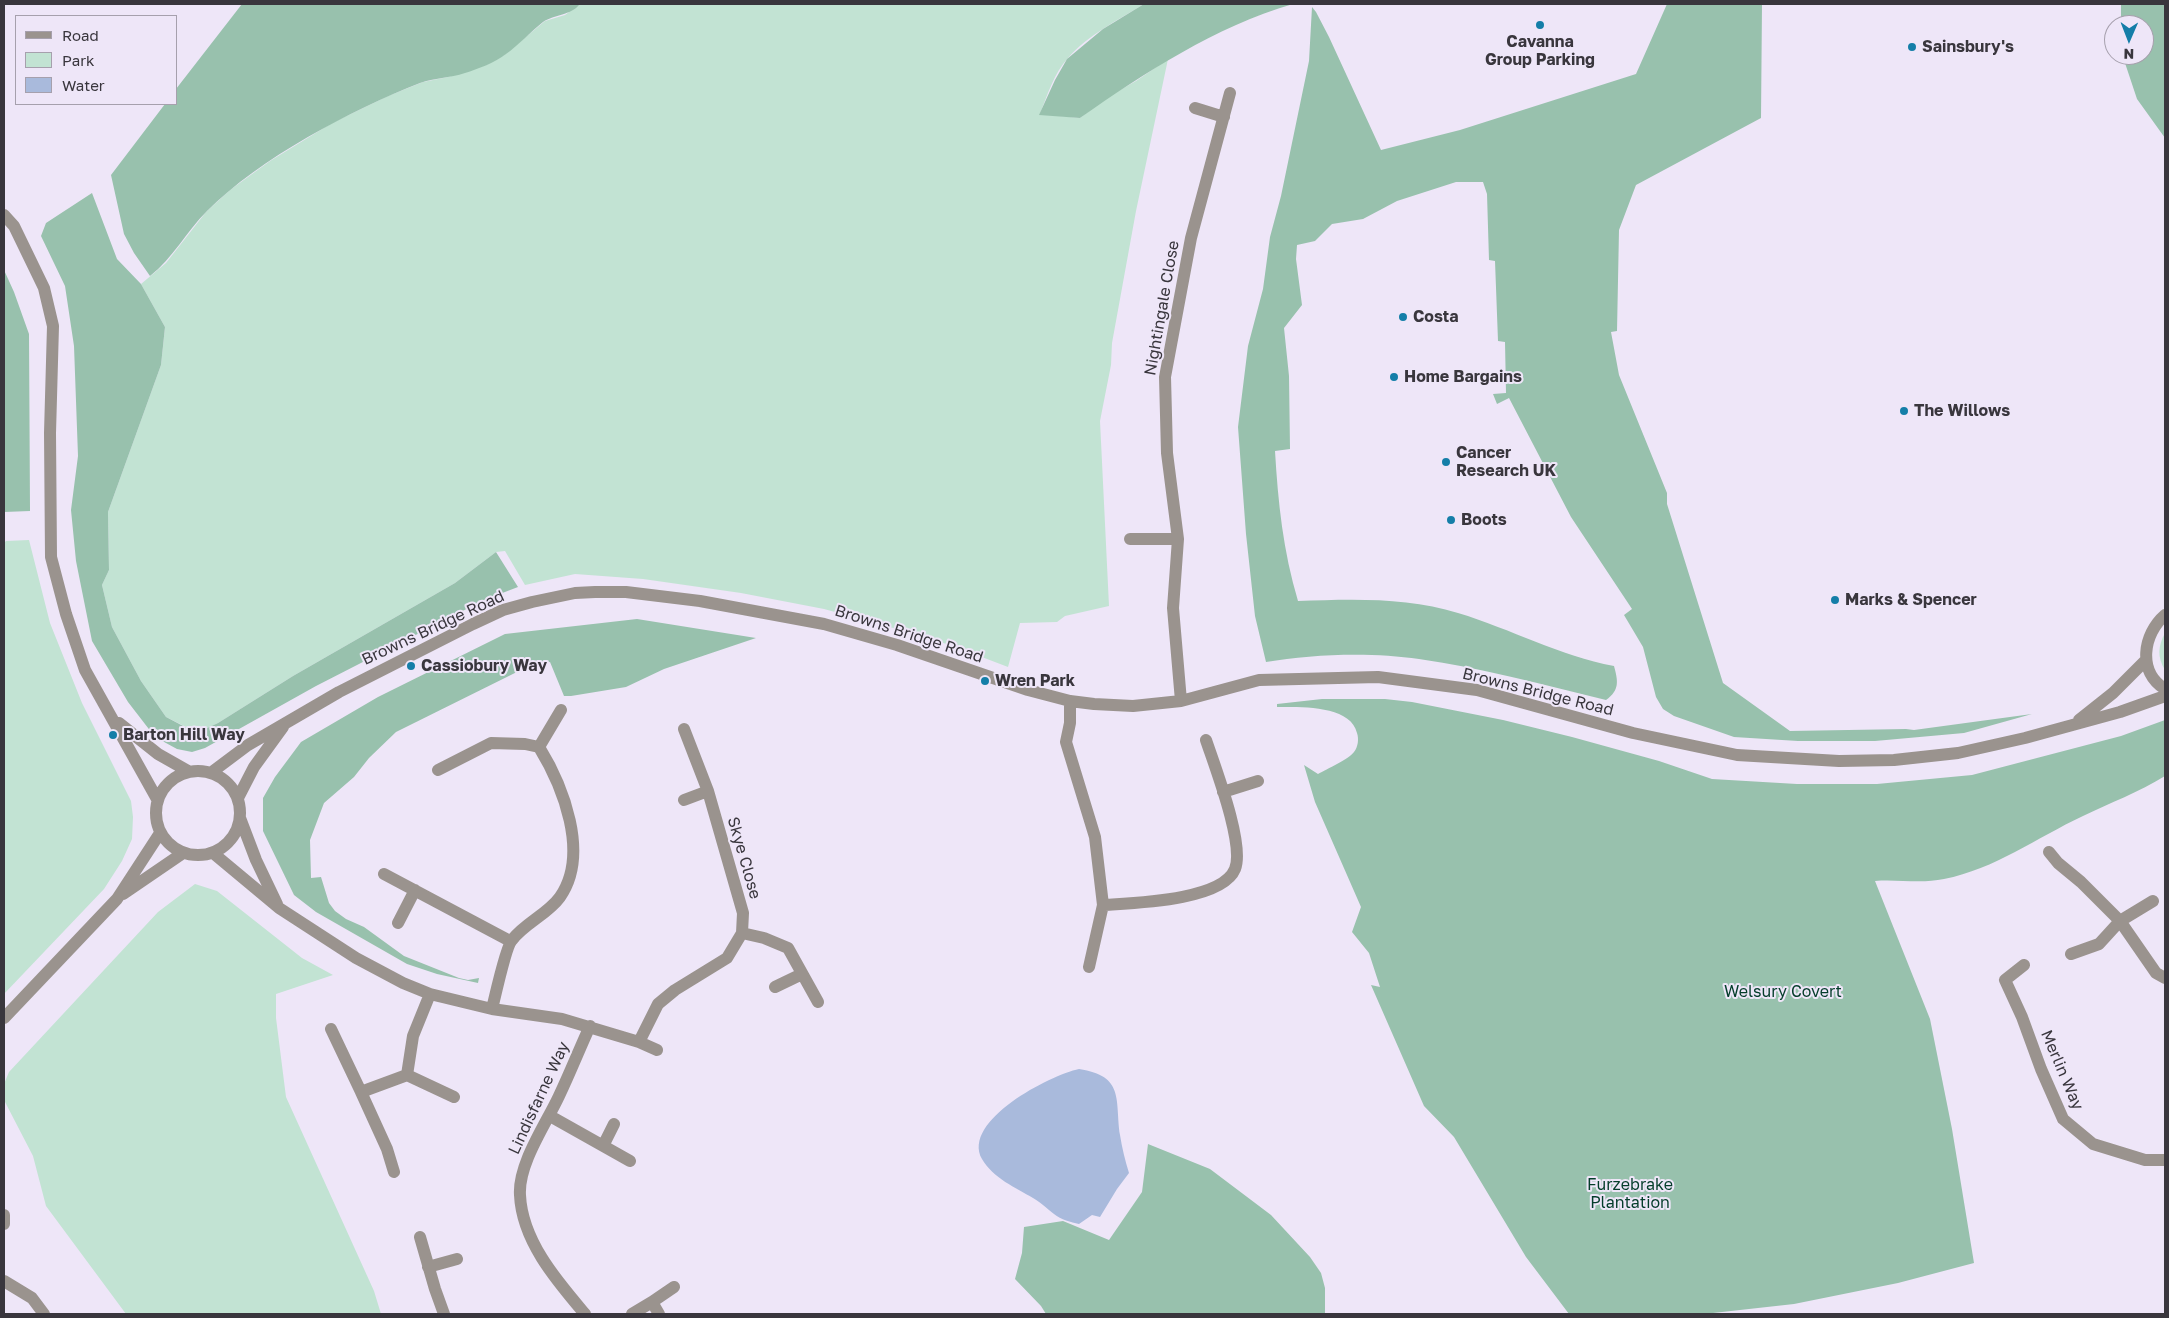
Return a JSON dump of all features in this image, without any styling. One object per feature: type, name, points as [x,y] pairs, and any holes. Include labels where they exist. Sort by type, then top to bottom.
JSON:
[{"type":"street","name":"Nightingale Close","points":[[1181,701],[1173,608],[1178,539],[1167,453],[1165,378],[1191,238],[1230,93]]},
{"type":"street","points":[[1194,108],[1224,116]]},
{"type":"street","points":[[4,215],[14,226],[44,288],[53,326],[50,442],[51,557],[66,614],[85,670],[157,800]]},
{"type":"street","points":[[1130,538],[1178,539]]},
{"type":"street","name":"Browns Bridge Road","points":[[212,772],[248,745],[339,692],[504,610],[554,596],[595,592],[634,593],[700,601],[824,624],[897,645],[1028,690],[1070,701],[1133,706],[1181,701],[1258,680],[1378,677],[1477,690],[1633,733],[1737,754],[1839,761],[1894,760],[1958,753],[2025,738],[2120,712],[2165,696]]},
{"type":"street","points":[[2165,615],[2157,622],[2150,633],[2146,647],[2146,660],[2152,676],[2165,689]]},
{"type":"street","name":"Browns Bridge Road","points":[[2074,724],[2112,693],[2146,660]]},
{"type":"street","points":[[1070,701],[1070,723],[1066,742],[1095,837],[1103,904],[1089,967]]},
{"type":"street","points":[[538,747],[561,710]]},
{"type":"street","points":[[113,718],[158,754],[188,771],[212,772],[230,784],[238,798],[240,818],[256,860],[280,908]]},
{"type":"street","name":"Browns Bridge Road","points":[[238,798],[254,768],[286,723]]},
{"type":"street","name":"Skye Close","points":[[684,729],[708,791],[742,913],[742,934]]},
{"type":"street","points":[[1103,904],[1160,901],[1190,895],[1220,885],[1235,871],[1238,854],[1223,792],[1206,740]]},
{"type":"street","points":[[438,770],[491,743],[525,744],[538,747],[561,789],[574,845],[569,880],[560,898],[510,941],[492,1009]]},
{"type":"street","points":[[188,771],[171,780],[157,800],[155,810],[160,833],[170,846],[183,853],[199,855],[213,853],[232,839],[240,818]]},
{"type":"street","points":[[1223,792],[1258,781]]},
{"type":"street","points":[[684,800],[708,791]]},
{"type":"street","points":[[4,1018],[117,899],[160,833]]},
{"type":"street","points":[[2050,852],[2058,863],[2081,882],[2120,921],[2156,973],[2165,978]]},
{"type":"street","points":[[117,899],[183,853]]},
{"type":"street","points":[[213,853],[280,908],[356,958],[403,983],[430,994],[492,1009],[562,1019],[590,1026],[657,1050]]},
{"type":"street","points":[[384,874],[510,941]]},
{"type":"street","points":[[398,923],[415,890]]},
{"type":"street","points":[[2070,954],[2099,944],[2120,921],[2153,901]]},
{"type":"street","points":[[639,1042],[658,1004],[675,990],[727,958],[742,934],[764,938],[788,948],[818,1002]]},
{"type":"street","name":"Merlin Way","points":[[2024,966],[2005,980],[2063,1119],[2093,1144],[2145,1160],[2165,1160]]},
{"type":"street","points":[[775,987],[802,974]]},
{"type":"street","points":[[407,1074],[413,1036],[430,994]]},
{"type":"street","name":"Lindisfarne Way","points":[[585,1314],[542,1257],[532,1239],[523,1218],[520,1194],[526,1162],[550,1116],[590,1026]]},
{"type":"street","points":[[330,1029],[387,1149],[394,1172]]},
{"type":"street","points":[[361,1092],[407,1074],[454,1097]]},
{"type":"street","points":[[550,1116],[630,1161]]},
{"type":"street","points":[[603,1146],[614,1124]]},
{"type":"street","points":[[4,1215],[4,1224]]},
{"type":"street","points":[[420,1237],[444,1314]]},
{"type":"street","points":[[428,1267],[457,1259]]},
{"type":"street","points":[[4,1281],[32,1298],[44,1314]]},
{"type":"street","points":[[632,1314],[674,1287]]},
{"type":"street","points":[[652,1302],[659,1314]]},
{"type":"green space","points":[[242,4],[580,4],[572,11],[543,22],[511,50],[491,63],[459,75],[420,83],[393,94],[336,121],[279,154],[229,191],[207,211],[166,261],[150,276],[124,234],[111,175],[164,105],[178,105],[178,86]]},
{"type":"green space","points":[[580,4],[1144,4],[1094,35],[1068,58],[1048,92],[1040,114],[1080,118],[1106,98],[1136,81],[1168,59],[1136,211],[1100,421],[1109,606],[1065,616],[1057,622],[1020,623],[1008,667],[953,646],[897,629],[824,609],[741,593],[643,579],[575,574],[525,585],[505,551],[496,552],[455,583],[293,676],[218,723],[203,730],[188,728],[166,717],[141,681],[112,627],[102,585],[109,570],[108,512],[161,365],[165,327],[141,284],[166,263],[206,212],[230,190],[270,161],[332,123],[388,96],[423,82],[448,77],[486,65],[504,55],[545,21],[565,15]]},
{"type":"green space","points":[[1144,4],[1293,4],[1236,25],[1182,52],[1080,118],[1039,115],[1067,59],[1103,29]]},
{"type":"green space","points":[[1667,4],[1762,4],[1761,118],[1636,185],[1619,230],[1617,331],[1611,332],[1619,375],[1667,493],[1667,504],[1723,683],[1790,731],[1914,730],[2032,714],[1964,733],[1875,741],[1798,741],[1734,737],[1674,716],[1663,709],[1656,697],[1643,647],[1624,615],[1632,609],[1571,517],[1509,398],[1497,404],[1493,394],[1506,393],[1505,342],[1498,341],[1495,261],[1489,260],[1487,194],[1483,182],[1456,182],[1397,201],[1363,219],[1332,224],[1315,241],[1297,245],[1296,259],[1302,305],[1284,328],[1289,376],[1290,449],[1275,451],[1282,526],[1293,582],[1298,601],[1379,600],[1419,604],[1478,619],[1574,656],[1614,666],[1617,681],[1616,689],[1606,700],[1490,672],[1443,663],[1382,655],[1303,657],[1266,662],[1255,616],[1246,534],[1238,427],[1248,346],[1263,289],[1270,237],[1281,196],[1309,61],[1312,7],[1329,37],[1381,150],[1460,130],[1636,74]]},
{"type":"green space","points":[[2121,4],[2165,4],[2165,138],[2137,99],[2126,65],[2154,65],[2154,15],[2121,15]]},
{"type":"green space","points":[[92,193],[117,259],[141,284],[165,327],[161,365],[108,512],[109,570],[102,585],[112,627],[141,681],[166,717],[187,728],[203,730],[218,723],[293,676],[455,583],[496,552],[518,587],[484,600],[316,686],[205,748],[192,752],[177,749],[155,737],[128,702],[92,641],[76,561],[71,510],[78,456],[74,346],[65,286],[41,236],[46,223]]},
{"type":"green space","points":[[4,270],[29,334],[30,511],[4,512]]},
{"type":"green space","points":[[29,540],[50,623],[82,703],[131,801],[133,817],[132,839],[122,861],[104,889],[4,994],[4,543],[6,541]]},
{"type":"green space","points":[[637,619],[756,638],[664,669],[626,687],[571,696],[564,696],[550,662],[531,665],[396,732],[369,758],[354,777],[324,803],[310,840],[311,878],[321,877],[329,903],[335,911],[346,919],[364,927],[404,956],[459,978],[468,980],[479,978],[478,983],[437,974],[407,964],[316,912],[294,895],[263,831],[263,798],[275,777],[301,742],[378,697],[505,634]]},
{"type":"green space","points":[[2165,633],[2165,670],[2159,651]]},
{"type":"green space","points":[[1322,699],[1385,699],[1412,702],[1503,720],[1572,737],[1659,761],[1712,779],[1797,784],[1877,784],[1972,775],[2121,736],[2165,720],[2165,776],[2155,782],[1981,868],[1944,879],[1875,881],[1930,1019],[1952,1129],[1974,1263],[1898,1283],[1794,1304],[1704,1314],[1569,1314],[1526,1257],[1454,1137],[1424,1106],[1371,985],[1380,987],[1369,953],[1352,932],[1361,907],[1315,802],[1304,765],[1318,774],[1343,761],[1355,750],[1358,743],[1357,733],[1353,724],[1335,712],[1311,708],[1277,707],[1277,704]]},
{"type":"green space","points":[[195,884],[217,891],[302,958],[333,975],[276,994],[276,1018],[286,1097],[374,1291],[381,1314],[126,1314],[46,1206],[33,1156],[4,1100],[4,1084],[9,1072],[158,912]]},
{"type":"green space","points":[[1148,1144],[1210,1169],[1271,1215],[1310,1257],[1321,1273],[1325,1288],[1325,1314],[1046,1314],[1041,1306],[1015,1279],[1022,1253],[1024,1227],[1063,1221],[1109,1240],[1142,1192]]},
{"type":"water","points":[[1079,1069],[1094,1072],[1104,1077],[1111,1084],[1115,1092],[1121,1140],[1129,1173],[1100,1217],[1092,1215],[1079,1224],[1060,1218],[1036,1200],[998,1177],[982,1159],[979,1144],[984,1130],[996,1115],[1012,1102],[1049,1080]]},
{"type":"place","name":"Cavanna Group Parking","points":[[1540,25]]},
{"type":"place","name":"Sainsbury's","points":[[1912,47]]},
{"type":"place","name":"Costa","points":[[1403,317]]},
{"type":"place","name":"Home Bargains","points":[[1394,377]]},
{"type":"place","name":"The Willows","points":[[1904,411]]},
{"type":"place","name":"Cancer Research UK","points":[[1446,462]]},
{"type":"place","name":"Boots","points":[[1451,520]]},
{"type":"place","name":"Marks & Spencer","points":[[1835,600]]},
{"type":"place","name":"Cassiobury Way","points":[[411,666]]},
{"type":"place","name":"Wren Park","points":[[985,681]]},
{"type":"place","name":"Barton Hill Way","points":[[113,735]]},
{"type":"park label","name":"Welsury Covert","points":[[1783,992]]},
{"type":"park label","name":"Furzebrake Plantation","points":[[1630,1194]]}]
